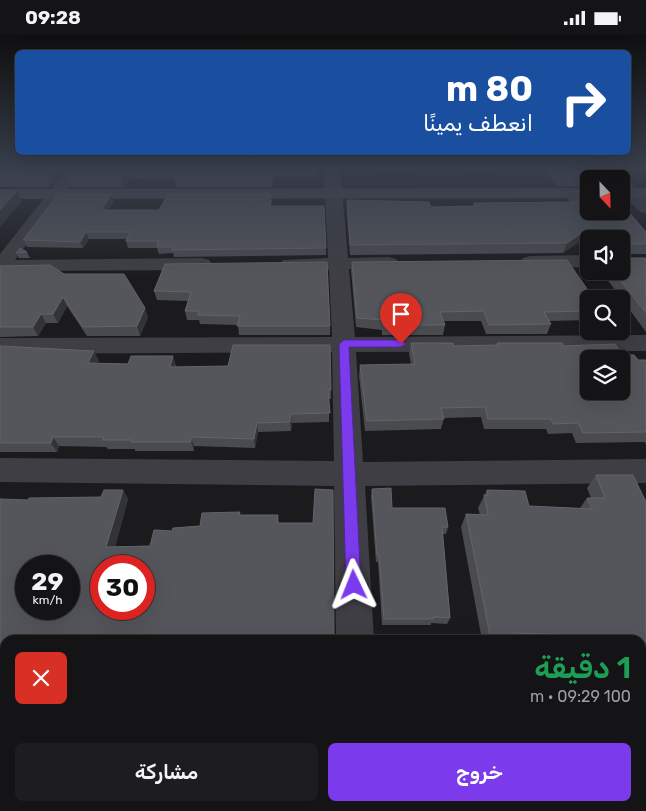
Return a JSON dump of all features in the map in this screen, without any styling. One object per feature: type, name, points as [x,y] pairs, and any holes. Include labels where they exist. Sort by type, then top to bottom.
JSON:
[{"type":"street","points":[[0,266],[47,205]]},
{"type":"street","points":[[334,205],[344,344],[355,635]]},
{"type":"street","points":[[509,262],[580,261]]},
{"type":"street","points":[[269,264],[409,263]]},
{"type":"street","points":[[0,266],[220,264]]},
{"type":"street","points":[[0,346],[646,343]]},
{"type":"street","points":[[0,470],[350,474],[646,471]]},
{"type":"building","points":[[49,205],[104,205],[101,210],[159,210],[162,205],[324,206],[326,248],[172,250],[173,247],[157,247],[159,241],[126,241],[130,232],[86,232],[80,242],[23,240]]},
{"type":"building","points":[[347,205],[430,205],[431,207],[580,205],[580,220],[630,220],[630,213],[646,232],[646,244],[630,244],[630,230],[580,230],[580,234],[567,243],[350,245]]},
{"type":"building","points":[[20,248],[27,252],[16,253]]},
{"type":"building","points":[[630,258],[646,258],[646,313],[630,293],[630,290],[620,280],[630,280]]},
{"type":"building","points":[[567,260],[588,290],[580,290],[580,311],[544,312],[551,324],[489,325],[484,311],[440,312],[445,325],[383,325],[383,320],[357,318],[352,262]]},
{"type":"building","points":[[327,262],[330,326],[237,326],[240,316],[198,315],[199,311],[185,311],[191,292],[154,291],[165,264]]},
{"type":"building","points":[[50,265],[64,274],[124,274],[145,308],[137,326],[83,327],[63,297],[53,314],[41,314],[33,327],[0,327],[0,266]]},
{"type":"building","points":[[411,343],[453,343],[454,346],[498,345],[497,343],[562,343],[564,346],[615,344],[619,350],[580,350],[580,400],[630,400],[630,355],[634,355],[638,360],[646,360],[646,432],[583,433],[578,423],[553,424],[551,419],[488,419],[485,407],[441,408],[444,419],[367,421],[360,365],[415,364]]},
{"type":"building","points":[[233,345],[330,345],[331,390],[328,390],[330,413],[291,414],[290,422],[257,423],[254,439],[191,437],[191,442],[131,442],[132,440],[103,440],[104,437],[53,437],[51,443],[0,443],[0,346],[94,351],[88,363],[128,364],[131,356],[173,356],[170,367],[228,366]]},
{"type":"building","points":[[596,475],[633,475],[646,500],[646,635],[512,633],[513,635],[490,635],[466,514],[488,515],[484,495],[488,495],[487,490],[525,491],[529,506],[592,509],[587,498],[605,498]]},
{"type":"building","points":[[391,488],[392,508],[445,508],[448,527],[442,527],[450,618],[384,619],[372,489]]},
{"type":"building","points":[[315,489],[333,490],[334,635],[0,635],[0,499],[28,500],[29,498],[101,497],[104,490],[123,490],[106,547],[150,546],[154,530],[172,531],[173,528],[200,526],[202,513],[240,512],[239,515],[278,515],[277,523],[313,523]]},
{"type":"route","points":[[354,585],[344,344],[401,344]]}]
